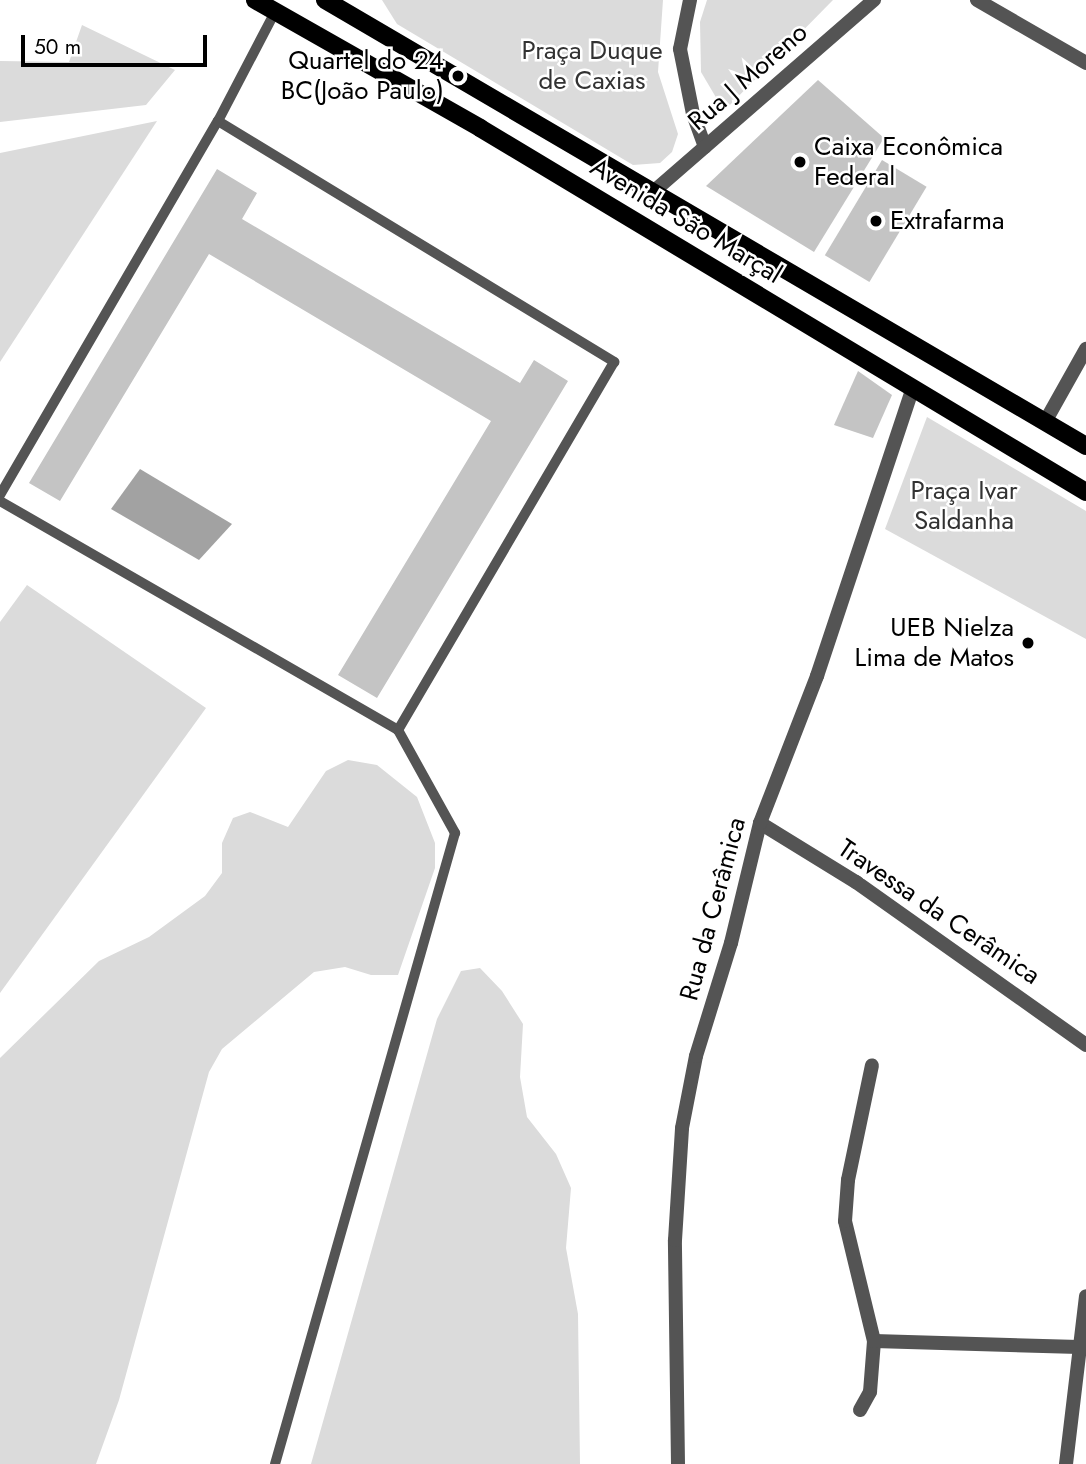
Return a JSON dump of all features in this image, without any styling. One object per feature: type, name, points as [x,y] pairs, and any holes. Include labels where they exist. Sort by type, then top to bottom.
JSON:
[{"type":"main road","name":"Avenida São Marçal","points":[[255,0],[480,128],[1086,492]]},
{"type":"main road","name":"Avenida São Marçal","points":[[334,2],[1086,446]]},
{"type":"street","points":[[690,0],[680,49],[693,114],[705,147]]},
{"type":"street","name":"Rua J Moreno","points":[[653,192],[874,0]]},
{"type":"street","points":[[977,0],[1086,63]]},
{"type":"street","points":[[1045,422],[1086,349]]},
{"type":"street","name":"Rua da Cerâmica","points":[[678,1464],[674,1299],[682,1128],[696,1056],[731,943],[760,823],[817,676],[913,388]]},
{"type":"street","name":"Travessa da Cerâmica","points":[[760,823],[856,882],[1086,1045]]},
{"type":"street","points":[[860,1410],[872,1384],[874,1341],[845,1220],[848,1180],[872,1065]]},
{"type":"street","points":[[1066,1464],[1082,1364],[1079,1347],[1086,1296]]},
{"type":"street","points":[[874,1341],[1079,1347]]},
{"type":"lane","points":[[0,495],[218,121],[275,12]]},
{"type":"lane","points":[[218,121],[614,362],[398,730]]},
{"type":"lane","points":[[0,502],[398,730],[455,834],[275,1464]]},
{"type":"green space","name":"Praça Duque de Caxias","points":[[382,0],[663,0],[658,72],[678,134],[672,152],[660,163],[633,165],[397,24]]},
{"type":"green space","name":"Praça Duque de Caxias","points":[[707,0],[833,0],[724,111],[701,72],[700,22]]},
{"type":"green space","points":[[82,25],[175,70],[146,105],[0,122],[0,61],[69,62]]},
{"type":"green space","points":[[157,121],[0,362],[0,153]]},
{"type":"green space","name":"Praça Ivar Saldanha","points":[[927,417],[1086,511],[1086,639],[885,529]]},
{"type":"green space","points":[[27,585],[206,708],[0,993],[0,622]]},
{"type":"green space","points":[[348,760],[377,765],[417,797],[435,843],[435,868],[398,975],[371,975],[345,967],[314,972],[222,1049],[209,1072],[119,1400],[96,1464],[0,1464],[0,1058],[99,961],[149,937],[205,896],[222,873],[222,843],[233,818],[250,812],[288,827],[326,771]]},
{"type":"green space","points":[[480,968],[502,991],[523,1024],[520,1077],[527,1117],[556,1154],[571,1188],[566,1248],[578,1314],[580,1464],[311,1464],[437,1019],[461,971]]},
{"type":"shaded area","points":[[140,469],[232,524],[199,560],[111,509]]},
{"type":"building","name":"Caixa Econômica Federal","points":[[818,80],[884,138],[814,252],[706,186]]},
{"type":"building","name":"Extrafarma","points":[[882,160],[927,187],[869,282],[825,255]]},
{"type":"building","points":[[217,169],[257,193],[242,219],[520,383],[534,360],[568,381],[377,698],[338,675],[491,421],[209,254],[60,501],[29,483]]},
{"type":"building","points":[[858,371],[892,395],[873,438],[834,425]]},
{"type":"place","name":"Quartel do 24 BC(João Paulo)","points":[[458,76]]},
{"type":"place","name":"Caixa Econômica Federal","points":[[800,162]]},
{"type":"place","name":"Extrafarma","points":[[876,221]]},
{"type":"place","name":"UEB Nielza Lima de Matos","points":[[1028,643]]}]
